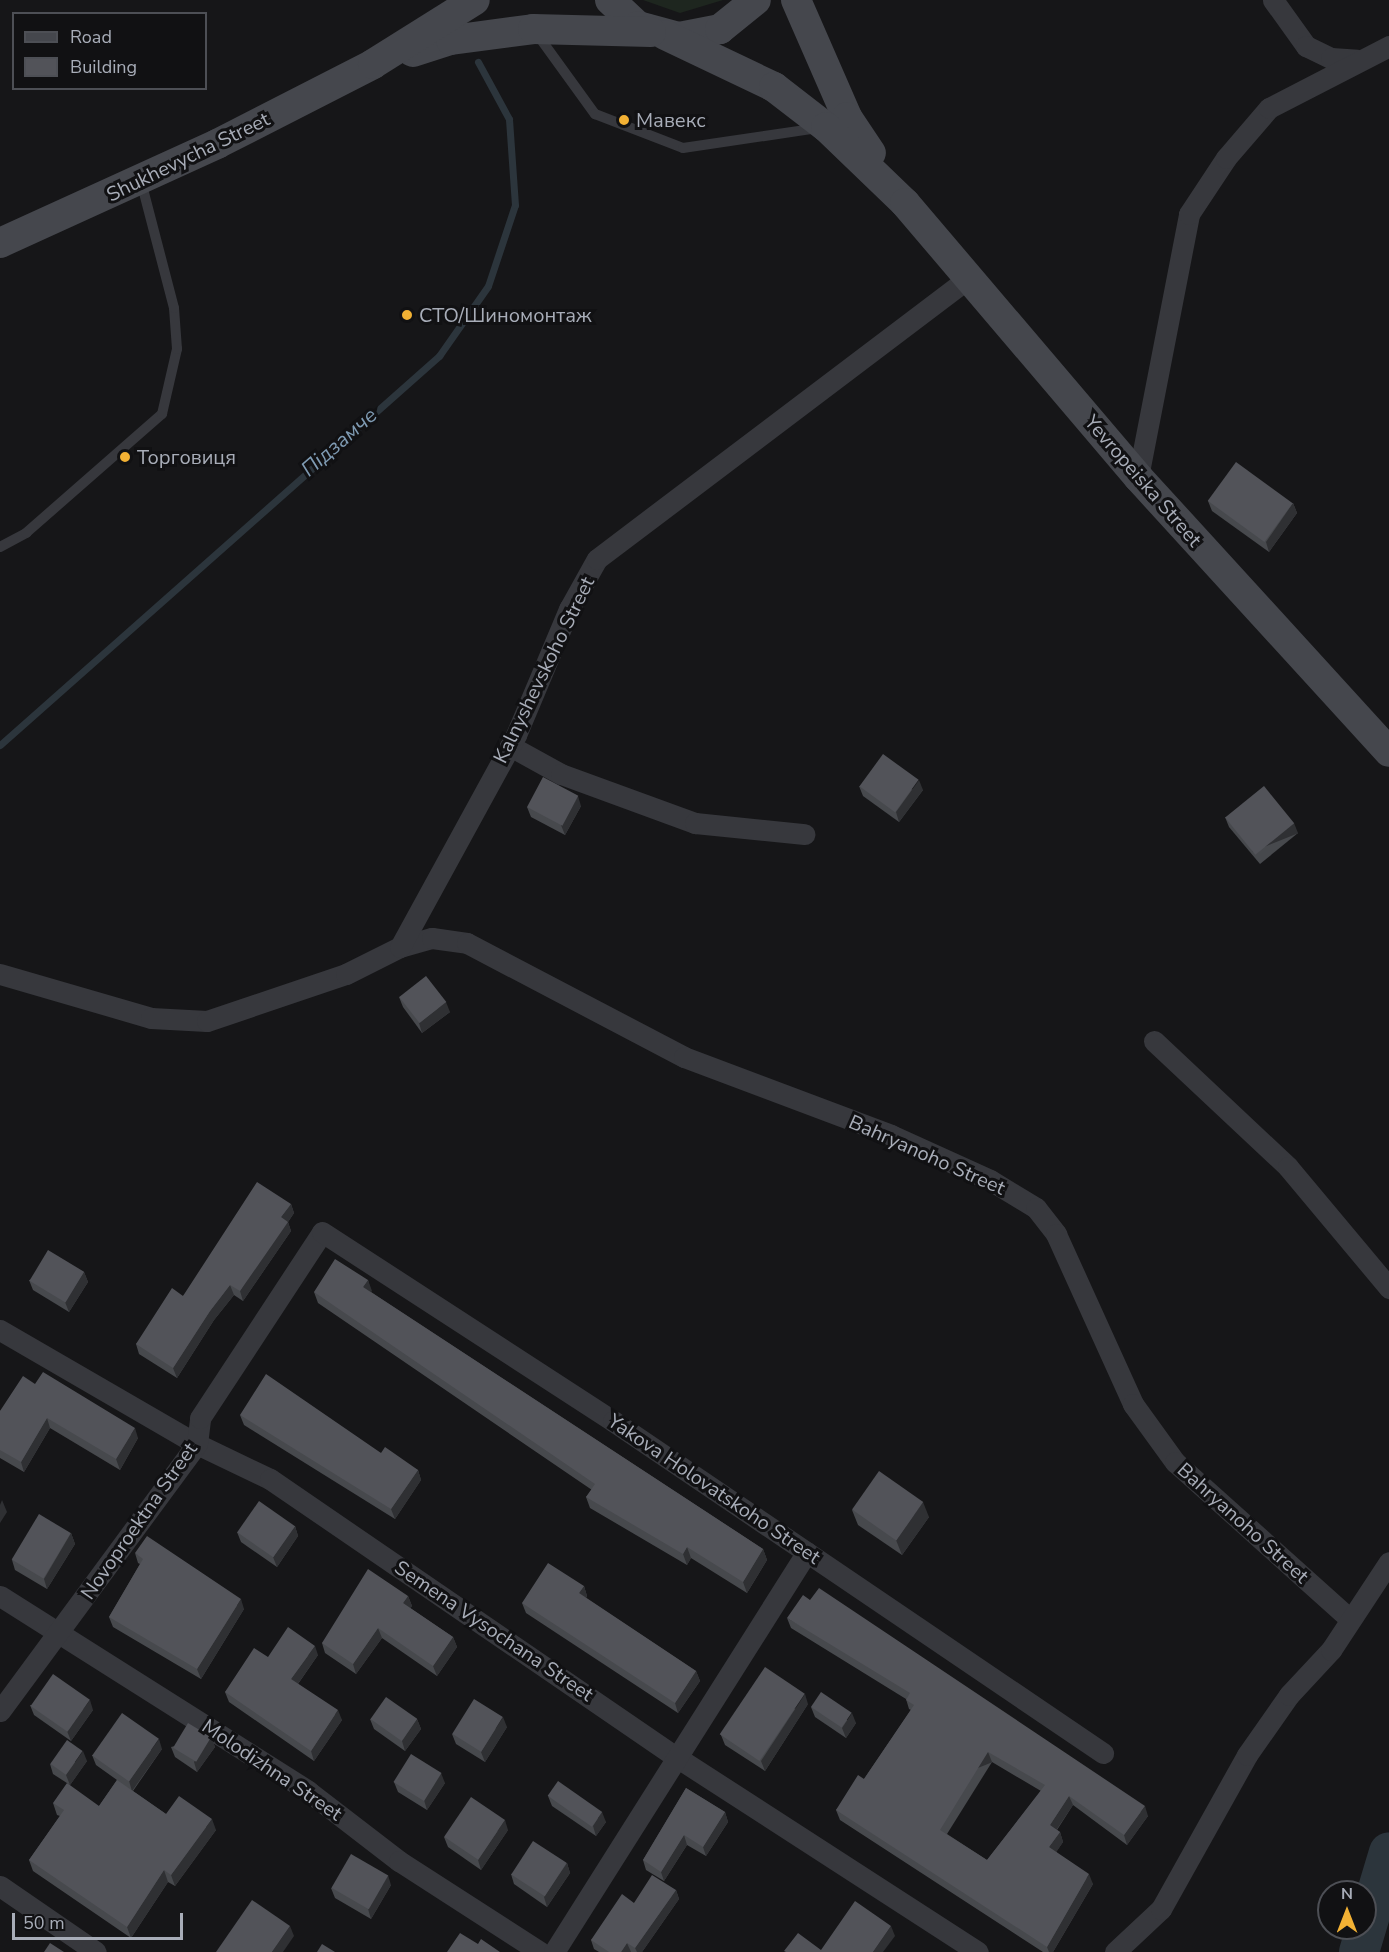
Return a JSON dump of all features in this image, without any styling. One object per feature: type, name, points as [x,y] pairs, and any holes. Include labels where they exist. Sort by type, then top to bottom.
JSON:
[{"type":"main road","name":"Shukhevycha Street","points":[[0,243],[141,180],[373,64],[475,0]]},
{"type":"main road","points":[[610,0],[658,34],[764,81],[826,127],[905,203]]},
{"type":"main road","name":"Shukhevycha Street","points":[[373,64],[451,40],[533,29],[693,37],[720,29],[756,0]]},
{"type":"main road","points":[[796,0],[847,117],[905,203]]},
{"type":"main road","name":"Yevropeiska Street","points":[[905,203],[1138,477],[1389,752]]},
{"type":"street","points":[[1273,0],[1306,46],[1331,58],[1389,62]]},
{"type":"street","points":[[1138,477],[1189,214],[1226,158],[1269,108],[1320,77],[1366,60],[1389,46]]},
{"type":"street","name":"Kalnyshevskoho Street","points":[[400,947],[510,746],[569,609],[597,559],[969,278]]},
{"type":"street","points":[[510,746],[561,774],[695,823],[804,834]]},
{"type":"street","name":"Bahryanoho Street","points":[[400,947],[432,938],[467,943],[684,1057],[891,1136],[990,1180],[1036,1208],[1056,1234],[1133,1404],[1175,1462],[1350,1619]]},
{"type":"street","points":[[0,974],[151,1018],[207,1021],[346,974],[400,947]]},
{"type":"street","points":[[1154,1041],[1288,1167],[1389,1288]]},
{"type":"street","name":"Novoproektna Street","points":[[0,1711],[197,1444],[200,1418],[322,1232]]},
{"type":"street","name":"Yakova Holovatskoho Street","points":[[322,1232],[807,1552],[1103,1753]]},
{"type":"street","name":"Semena Vysochana Street","points":[[0,1329],[197,1444],[270,1479],[678,1758],[978,1952]]},
{"type":"street","points":[[554,1952],[807,1552]]},
{"type":"street","points":[[1115,1952],[1161,1909],[1247,1755],[1289,1695],[1331,1650],[1389,1562]]},
{"type":"street","name":"Molodizhna Street","points":[[0,1596],[308,1791],[399,1860],[540,1952]]},
{"type":"street","points":[[0,1886],[96,1952]]},
{"type":"lane","points":[[533,29],[595,114],[683,148],[826,127]]},
{"type":"lane","points":[[0,547],[26,533],[162,414],[177,349],[174,308],[141,180]]},
{"type":"shaded area","points":[[643,0],[723,0],[680,13]]},
{"type":"building","points":[[1236,462],[1293,503],[1264,542],[1208,501]]},
{"type":"building","points":[[883,754],[919,780],[895,812],[859,786]]},
{"type":"building","points":[[543,777],[578,796],[562,826],[527,807]]},
{"type":"building","points":[[1264,786],[1294,823],[1255,855],[1225,817]]},
{"type":"building","points":[[426,976],[446,1002],[420,1023],[399,997]]},
{"type":"building","points":[[257,1182],[291,1204],[281,1217],[288,1222],[240,1291],[230,1285],[173,1368],[136,1344],[172,1288],[183,1296]]},
{"type":"building","points":[[48,1250],[84,1272],[65,1302],[29,1281]]},
{"type":"building","points":[[335,1259],[368,1280],[363,1287],[763,1549],[743,1582],[687,1547],[683,1554],[586,1497],[595,1484],[314,1292]]},
{"type":"building","points":[[43,1372],[135,1428],[116,1459],[47,1418],[21,1462],[0,1450],[0,1411],[23,1376],[35,1384]]},
{"type":"building","points":[[266,1374],[381,1453],[385,1447],[418,1470],[391,1509],[240,1415]]},
{"type":"building","points":[[879,1471],[923,1502],[896,1540],[852,1510]]},
{"type":"building","points":[[259,1501],[295,1526],[273,1557],[237,1532]]},
{"type":"building","points":[[39,1514],[71,1533],[43,1578],[12,1559]]},
{"type":"building","points":[[147,1536],[241,1599],[197,1669],[109,1617],[143,1559],[135,1553]]},
{"type":"building","points":[[548,1563],[584,1586],[579,1593],[696,1671],[675,1703],[522,1603]]},
{"type":"building","points":[[368,1569],[408,1596],[403,1603],[453,1637],[433,1666],[378,1628],[353,1664],[322,1643]]},
{"type":"building","points":[[819,1588],[1145,1806],[1124,1835],[1069,1796],[1050,1825],[1060,1832],[1049,1847],[1089,1874],[1047,1947],[836,1810],[858,1775],[864,1779],[914,1705],[906,1700],[910,1693],[787,1618],[803,1595],[810,1600]],"holes":[[[988,1752],[1045,1785],[987,1860],[940,1830]]]},
{"type":"building","points":[[288,1627],[315,1646],[291,1679],[338,1710],[311,1751],[225,1692],[254,1648],[268,1657]]},
{"type":"building","points":[[765,1667],[805,1694],[759,1761],[720,1734]]},
{"type":"building","points":[[53,1674],[90,1700],[67,1732],[31,1706]]},
{"type":"building","points":[[821,1692],[852,1713],[842,1728],[811,1707]]},
{"type":"building","points":[[386,1697],[417,1719],[402,1741],[371,1719]]},
{"type":"building","points":[[474,1699],[503,1717],[481,1752],[452,1734]]},
{"type":"building","points":[[122,1713],[159,1739],[129,1781],[92,1756]]},
{"type":"building","points":[[188,1723],[211,1737],[196,1762],[173,1748]]},
{"type":"building","points":[[67,1740],[83,1751],[66,1775],[50,1764]]},
{"type":"building","points":[[411,1754],[442,1773],[424,1801],[394,1782]]},
{"type":"building","points":[[117,1780],[166,1814],[179,1796],[212,1819],[171,1875],[164,1870],[127,1927],[29,1860],[64,1810],[53,1803],[67,1783],[99,1806]]},
{"type":"building","points":[[558,1781],[602,1812],[592,1827],[548,1796]]},
{"type":"building","points":[[686,1788],[725,1812],[703,1847],[684,1835],[661,1872],[643,1860]]},
{"type":"building","points":[[471,1797],[505,1820],[478,1860],[444,1837]]},
{"type":"building","points":[[533,1841],[567,1863],[545,1896],[511,1875]]},
{"type":"building","points":[[351,1854],[388,1876],[369,1909],[332,1888]]},
{"type":"building","points":[[652,1875],[676,1890],[635,1948],[627,1943],[621,1952],[609,1952],[591,1940],[622,1894],[634,1903]]},
{"type":"building","points":[[252,1900],[290,1926],[272,1952],[216,1952]]},
{"type":"building","points":[[855,1901],[891,1926],[873,1952],[784,1951],[798,1933],[821,1950]]},
{"type":"building","points":[[460,1933],[478,1944],[481,1939],[500,1952],[447,1952]]},
{"type":"building","points":[[50,1943],[64,1952],[44,1952]]},
{"type":"building","points":[[322,1944],[335,1952],[317,1952]]},
{"type":"waterway","name":"Підзамче","points":[[0,745],[439,356],[488,286],[515,205],[509,119],[478,62]]},
{"type":"waterway","points":[[1359,1952],[1389,1852]]},
{"type":"place","name":"Мавекс","points":[[624,120]]},
{"type":"place","name":"СТО/Шиномонтаж","points":[[407,315]]},
{"type":"place","name":"Торговиця","points":[[125,457]]}]
